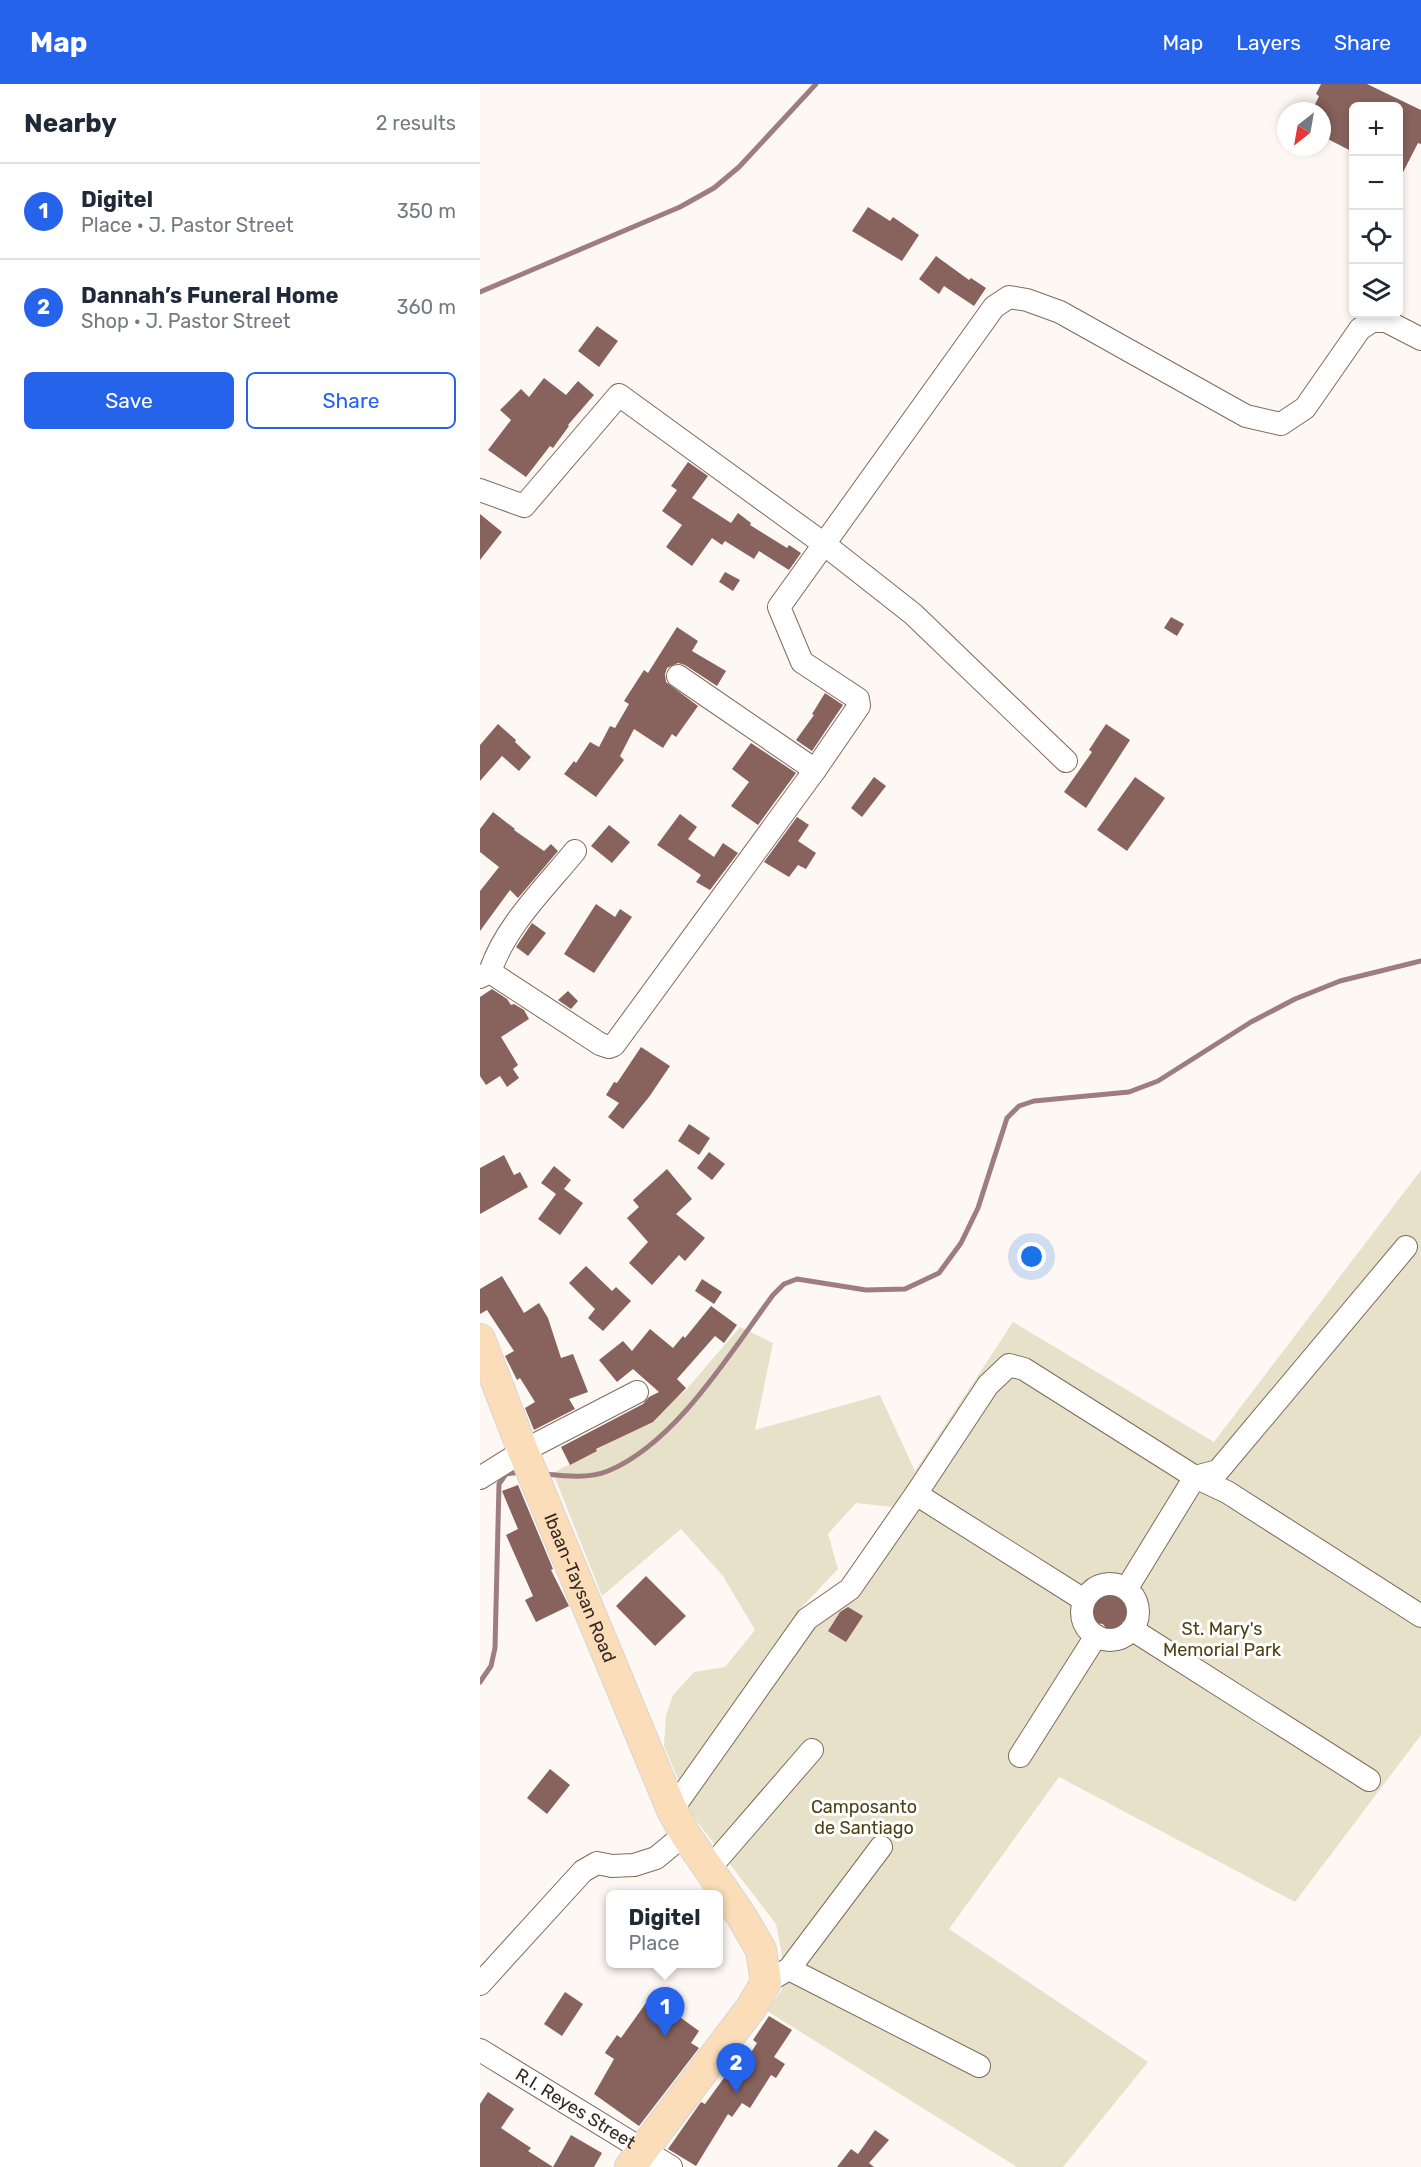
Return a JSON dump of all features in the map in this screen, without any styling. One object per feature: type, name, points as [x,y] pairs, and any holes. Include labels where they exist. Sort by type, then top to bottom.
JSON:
[{"type":"main road","name":"Ibaan-Taysan Road","points":[[480,1339],[523,1451],[679,1822],[722,1890]]},
{"type":"main road","name":"Ibaan-Taysan Road","points":[[723,1891],[777,1975]]},
{"type":"main road","points":[[637,2159],[777,1975]]},
{"type":"street","points":[[575,851],[521,917],[485,975],[600,1044],[609,1047],[614,1045],[815,770],[859,706],[860,701],[802,662],[779,607],[994,307],[1008,297],[1027,300],[1060,312],[1246,416],[1281,424],[1305,408],[1360,329],[1372,321],[1386,321],[1421,339]]},
{"type":"street","points":[[480,490],[524,506],[619,395],[824,544],[913,614],[1066,761]]},
{"type":"street","points":[[678,676],[815,770]]},
{"type":"street","points":[[1127,1588],[1195,1477],[1218,1471],[1406,1247]]},
{"type":"street","points":[[480,1984],[583,1871],[597,1863],[612,1866],[634,1865],[656,1858],[807,1619],[850,1589],[988,1385],[1009,1365],[1024,1369],[1195,1477],[1227,1492],[1421,1616]]},
{"type":"street","points":[[480,1478],[523,1451],[637,1392]]},
{"type":"street","points":[[916,1494],[1084,1600]]},
{"type":"street","points":[[1113,1583],[1127,1588],[1137,1600],[1139,1616],[1133,1630],[1122,1638],[1109,1640],[1096,1636],[1086,1627],[1082,1614],[1084,1600],[1090,1591],[1099,1585],[1113,1583]]},
{"type":"street","points":[[1133,1630],[1368,1780]]},
{"type":"street","points":[[1020,1756],[1096,1636]]},
{"type":"street","points":[[709,1869],[812,1750]]},
{"type":"street","points":[[881,1847],[777,1975],[979,2066]]},
{"type":"street","name":"R.I. Reyes Street","points":[[480,2050],[637,2159],[671,2167]]},
{"type":"green space","points":[[1421,1170],[1421,1735],[1295,1902],[1059,1777],[949,1929],[1148,2062],[1063,2167],[1017,2167],[767,2011],[782,1989],[784,1966],[776,1924],[682,1802],[813,1630],[892,1507],[856,1503],[828,1534],[838,1569],[801,1608],[681,1786],[664,1746],[666,1715],[673,1695],[694,1672],[725,1667],[755,1630],[723,1576],[681,1529],[602,1596],[553,1473],[643,1425],[685,1391],[740,1327],[773,1343],[755,1430],[880,1395],[915,1471],[1013,1322],[1214,1442]]},
{"type":"building","points":[[1321,84],[1367,84],[1421,110],[1421,144],[1418,143],[1403,172],[1403,102],[1349,102],[1349,150],[1331,141],[1331,102],[1316,102],[1319,96],[1316,94]]},
{"type":"building","points":[[868,207],[890,221],[893,217],[919,235],[902,261],[852,231]]},
{"type":"building","points":[[936,256],[969,280],[971,278],[986,288],[974,306],[944,286],[939,294],[919,279]]},
{"type":"building","points":[[597,326],[618,341],[599,367],[578,351]]},
{"type":"building","points":[[544,378],[566,395],[578,381],[594,395],[568,425],[553,448],[550,446],[526,477],[488,450],[511,420],[500,410],[521,389],[529,397]]},
{"type":"building","points":[[688,462],[708,476],[692,498],[731,523],[738,513],[751,523],[750,525],[787,548],[789,545],[801,553],[789,570],[759,551],[754,559],[725,541],[722,545],[712,538],[692,566],[666,547],[682,525],[662,511],[677,490],[671,486]]},
{"type":"building","points":[[480,514],[502,532],[480,560]]},
{"type":"building","points":[[725,572],[740,580],[733,591],[719,582]]},
{"type":"building","points":[[1171,617],[1184,624],[1177,636],[1164,628]]},
{"type":"building","points":[[677,627],[698,641],[692,651],[726,671],[717,686],[685,665],[678,663],[667,668],[666,682],[698,706],[676,737],[672,734],[663,748],[634,729],[620,756],[624,760],[596,797],[564,774],[574,761],[576,763],[590,742],[599,747],[610,726],[615,728],[629,704],[624,701],[644,670],[648,673]]},
{"type":"building","points":[[825,693],[843,705],[812,751],[796,740],[814,715],[812,714]]},
{"type":"building","points":[[498,724],[531,757],[519,771],[502,756],[480,781],[480,745]]},
{"type":"building","points":[[1106,724],[1130,740],[1086,808],[1064,792],[1092,752],[1089,750]]},
{"type":"building","points":[[751,743],[796,773],[758,825],[731,806],[749,782],[732,769]]},
{"type":"building","points":[[874,777],[886,786],[862,817],[851,808]]},
{"type":"building","points":[[1135,777],[1165,798],[1127,851],[1097,830]]},
{"type":"building","points":[[493,812],[544,851],[551,844],[558,851],[518,898],[510,890],[480,931],[480,891],[499,867],[480,852],[480,829]]},
{"type":"building","points":[[680,814],[697,827],[688,839],[714,857],[723,843],[738,853],[710,890],[696,882],[701,875],[657,845]]},
{"type":"building","points":[[797,817],[809,825],[798,841],[816,853],[806,869],[798,865],[789,877],[764,862]]},
{"type":"building","points":[[609,825],[630,842],[612,863],[591,846]]},
{"type":"building","points":[[596,904],[615,917],[620,909],[632,917],[594,973],[564,954]]},
{"type":"building","points":[[532,923],[546,933],[528,956],[516,947]]},
{"type":"building","points":[[492,989],[507,999],[511,1005],[514,1004],[524,1010],[529,1019],[501,1037],[518,1065],[513,1069],[519,1078],[507,1087],[500,1076],[486,1085],[480,1076],[480,997]]},
{"type":"building","points":[[568,991],[578,1001],[571,1009],[558,1000]]},
{"type":"building","points":[[641,1047],[670,1066],[623,1129],[608,1117],[619,1103],[606,1095],[614,1082],[617,1083]]},
{"type":"building","points":[[689,1124],[710,1138],[699,1155],[678,1141]]},
{"type":"building","points":[[709,1152],[725,1164],[712,1180],[697,1168]]},
{"type":"building","points":[[504,1155],[514,1175],[520,1172],[528,1187],[480,1214],[480,1168]]},
{"type":"building","points":[[554,1166],[571,1180],[564,1189],[583,1203],[560,1235],[538,1219],[556,1194],[541,1183]]},
{"type":"building","points":[[667,1169],[692,1199],[676,1214],[705,1238],[685,1261],[679,1255],[652,1285],[629,1263],[648,1242],[627,1218],[639,1207],[633,1200]]},
{"type":"building","points":[[586,1266],[612,1291],[616,1287],[631,1301],[603,1331],[588,1318],[595,1309],[569,1283]]},
{"type":"building","points":[[502,1276],[524,1313],[539,1303],[548,1318],[561,1358],[573,1354],[588,1392],[569,1399],[575,1409],[534,1430],[525,1408],[535,1402],[520,1378],[517,1380],[505,1356],[514,1351],[487,1310],[480,1314],[480,1289]]},
{"type":"building","points":[[702,1279],[722,1292],[714,1304],[695,1291]]},
{"type":"building","points":[[711,1306],[737,1325],[724,1343],[715,1336],[677,1379],[686,1388],[653,1422],[596,1449],[597,1451],[570,1465],[561,1447],[643,1404],[649,1397],[659,1392],[633,1369],[617,1382],[599,1360],[623,1341],[632,1351],[650,1329],[673,1348],[683,1336],[685,1338]]},
{"type":"building","points":[[518,1485],[553,1569],[551,1570],[569,1606],[536,1622],[525,1600],[533,1596],[506,1535],[518,1529],[502,1491]]},
{"type":"building","points":[[646,1576],[686,1616],[655,1646],[616,1606]]},
{"type":"building","points":[[1115,1592],[1119,1599],[1128,1601],[1131,1608],[1130,1617],[1122,1622],[1120,1630],[1115,1632],[1108,1631],[1103,1624],[1095,1623],[1091,1615],[1098,1596]]},
{"type":"building","points":[[848,1607],[863,1616],[846,1642],[828,1631],[840,1612]]},
{"type":"building","points":[[550,1769],[570,1785],[547,1814],[527,1798]]},
{"type":"building","points":[[565,1992],[583,2004],[562,2036],[544,2024]]},
{"type":"building","points":[[651,1996],[699,2031],[691,2043],[699,2048],[639,2126],[594,2094],[614,2059],[605,2053],[606,2051],[617,2035],[621,2038]]},
{"type":"building","points":[[769,2016],[792,2030],[774,2057],[785,2064],[776,2078],[771,2075],[750,2108],[742,2103],[732,2117],[728,2114],[696,2166],[668,2149],[701,2102],[705,2104],[729,2071],[736,2076],[757,2043],[753,2040]]},
{"type":"building","points":[[488,2092],[514,2109],[501,2128],[531,2148],[528,2151],[553,2167],[480,2167],[480,2104]]},
{"type":"building","points":[[875,2130],[889,2140],[869,2163],[874,2167],[837,2167],[851,2149],[858,2154]]},
{"type":"building","points":[[571,2135],[602,2153],[594,2167],[553,2167]]},
{"type":"waterway","points":[[480,292],[680,207],[714,188],[739,167],[816,84]]},
{"type":"waterway","points":[[544,1474],[576,1476],[600,1474],[633,1458],[656,1440],[700,1394],[773,1295],[784,1284],[797,1279],[866,1290],[905,1289],[939,1273],[961,1243],[978,1208],[1007,1118],[1019,1106],[1034,1101],[1129,1092],[1158,1081],[1251,1022],[1295,999],[1340,981],[1421,961]]},
{"type":"waterway","points":[[480,1682],[491,1666],[495,1648],[499,1484],[506,1474],[520,1472]]},
{"type":"place","name":"Digitel","points":[[665,2037]]},
{"type":"place","name":"Dannah’s Funeral Home","points":[[736,2093]]},
{"type":"park label","name":"St. Mary's Memorial Park","points":[[1222,1639]]},
{"type":"park label","name":"Camposanto de Santiago","points":[[864,1817]]}]
